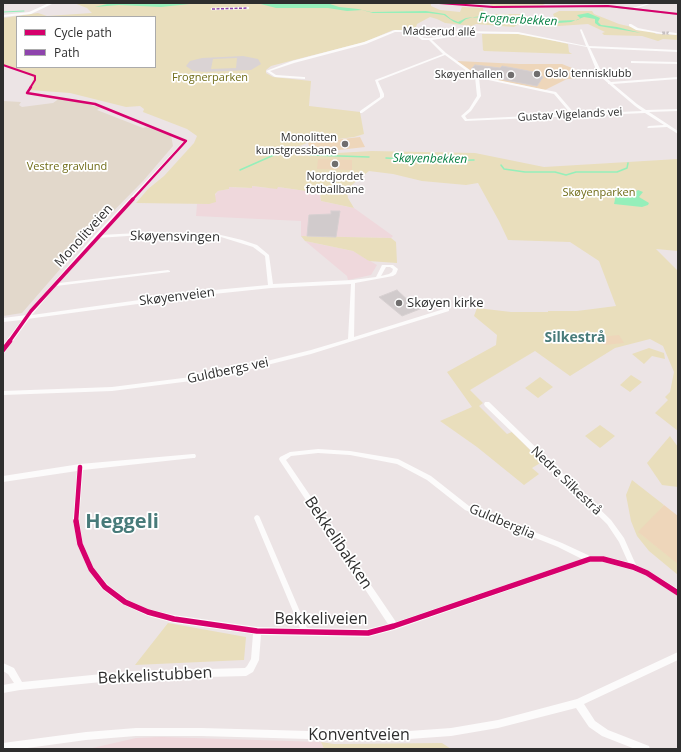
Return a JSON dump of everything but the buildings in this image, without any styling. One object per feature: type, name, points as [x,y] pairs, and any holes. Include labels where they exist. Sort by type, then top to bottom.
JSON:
[{"type":"main road","points":[[439,3],[493,7],[582,5],[634,8],[678,14]]},
{"type":"street","points":[[3,16],[30,13],[52,3]]},
{"type":"street","points":[[230,8],[231,3]]},
{"type":"street","points":[[634,8],[652,3]]},
{"type":"street","points":[[217,9],[244,8]]},
{"type":"street","points":[[630,25],[637,29],[662,33]]},
{"type":"street","points":[[581,30],[600,72],[610,83],[646,111],[678,133]]},
{"type":"street","name":"Madserud allé","points":[[304,78],[275,76],[268,71],[293,62],[365,43],[392,31],[527,34],[589,47],[678,51]]},
{"type":"street","points":[[412,31],[423,39],[470,33]]},
{"type":"street","points":[[669,33],[676,34]]},
{"type":"street","points":[[430,39],[445,54],[477,77],[555,93],[573,114]]},
{"type":"street","points":[[361,112],[382,98],[382,94],[376,81],[445,54]]},
{"type":"street","points":[[632,62],[678,63]]},
{"type":"street","name":"Gustav Vigelands vei","points":[[477,77],[479,96],[470,110],[463,116],[463,118],[471,120],[678,110]]},
{"type":"street","points":[[610,83],[678,78]]},
{"type":"street","points":[[649,127],[668,126]]},
{"type":"street","name":"Monolitveien","points":[[3,350],[27,317],[96,237],[186,141]]},
{"type":"street","name":"Skøyensvingen","points":[[96,237],[158,233],[221,236],[240,241],[255,246],[267,256],[271,286]]},
{"type":"street","points":[[54,285],[168,271]]},
{"type":"street","name":"Skøyenveien","points":[[3,320],[204,293],[271,286],[352,282],[378,278]]},
{"type":"street","points":[[351,339],[352,282]]},
{"type":"street","name":"Guldbergs vei","points":[[3,393],[112,389],[177,382],[243,369],[447,310]]},
{"type":"street","name":"Nedre Silkestrå","points":[[487,404],[609,522],[622,540],[633,566]]},
{"type":"street","name":"Guldberglia","points":[[282,460],[290,454],[318,451],[350,453],[398,462],[429,478],[467,508],[560,545],[590,559]]},
{"type":"street","points":[[3,479],[80,467],[193,456]]},
{"type":"street","name":"Bekkelibakken","points":[[282,460],[394,626]]},
{"type":"street","name":"Bekkeliveien","points":[[80,467],[76,510],[77,530],[86,560],[105,587],[125,602],[160,616],[257,630],[368,633],[394,626],[590,559],[633,566],[647,573],[678,594]]},
{"type":"street","points":[[257,518],[305,632]]},
{"type":"street","name":"Bekkelistubben","points":[[3,690],[20,686],[138,674],[246,672],[250,669],[255,660],[257,630]]},
{"type":"street","name":"Konventveien","points":[[3,747],[86,736],[136,732],[200,732],[381,737],[433,734],[498,724],[578,703],[678,656]]},
{"type":"street","points":[[3,667],[11,671],[20,686]]},
{"type":"street","points":[[578,703],[592,724],[605,733],[646,749]]},
{"type":"shaded area","points":[[111,3],[199,3],[161,7],[119,5],[95,7]]},
{"type":"shaded area","points":[[257,3],[327,3],[339,7],[358,9],[371,12],[426,11],[445,14],[458,22],[466,18],[474,17],[466,19],[460,24],[454,22],[444,15],[429,13],[373,13],[362,10],[347,11],[328,8],[276,8]]},
{"type":"shaded area","points":[[588,13],[600,18],[598,22],[601,25],[641,33],[599,26],[595,23],[595,19],[584,17],[579,19],[580,18],[577,15]]},
{"type":"shaded area","points":[[474,17],[531,18],[545,23],[551,21],[576,20],[571,22],[545,24],[531,19]]},
{"type":"shaded area","points":[[243,56],[258,59],[261,64],[251,70],[205,72],[193,71],[186,66],[190,61],[202,58]],"holes":[[[237,58],[236,68],[211,69],[213,59]]]},
{"type":"shaded area","name":"Oslo tennisklubb","points":[[457,61],[519,64],[562,64],[582,72],[596,71],[601,77],[567,79],[545,90],[480,77]]},
{"type":"shaded area","name":"Monolitten kunstgressbane","points":[[360,137],[365,147],[330,151],[327,146],[322,147],[325,149],[321,150],[319,149],[321,147],[310,148],[308,143]]},
{"type":"shaded area","name":"Nordjordet fotballbane","points":[[318,159],[352,160],[352,170],[317,169]]},
{"type":"shaded area","points":[[252,186],[267,188],[278,187],[320,193],[321,201],[354,208],[393,236],[391,238],[301,236],[301,221],[196,216],[197,204],[209,204],[218,191],[229,189],[229,187],[252,188]]},
{"type":"shaded area","points":[[638,190],[643,192],[639,197],[649,203],[648,205],[642,207],[614,204],[616,195],[634,193]]},
{"type":"shaded area","points":[[305,241],[353,251],[377,265],[371,275],[348,280],[347,276]]},
{"type":"shaded area","points":[[619,335],[624,343],[604,345],[599,337]]},
{"type":"shaded area","points":[[664,505],[678,516],[678,564],[638,532]]},
{"type":"shaded area","points":[[161,737],[321,742],[324,749],[88,749],[136,738]]},
{"type":"green space","points":[[74,3],[431,3],[431,6],[440,10],[460,12],[462,7],[483,8],[484,14],[521,14],[523,16],[555,19],[553,14],[559,11],[592,11],[594,14],[619,24],[656,34],[678,35],[678,40],[663,39],[658,41],[642,36],[604,35],[602,33],[605,32],[588,24],[544,27],[541,25],[517,25],[514,27],[476,24],[472,26],[445,23],[430,17],[417,24],[415,30],[393,30],[365,42],[271,66],[266,70],[266,73],[273,77],[311,81],[309,106],[360,112],[364,134],[354,137],[307,143],[295,148],[337,153],[372,151],[475,153],[544,167],[678,159],[678,251],[656,249],[678,271],[678,431],[655,413],[668,400],[665,397],[670,392],[674,372],[663,346],[650,339],[615,348],[570,376],[535,351],[470,390],[483,403],[479,406],[507,434],[512,432],[542,462],[532,468],[539,474],[524,485],[477,447],[440,421],[472,407],[447,372],[496,345],[497,335],[474,316],[477,308],[511,312],[548,312],[577,311],[616,306],[599,261],[570,242],[508,240],[478,183],[466,185],[422,181],[393,174],[369,171],[347,189],[348,198],[354,208],[321,201],[320,193],[278,187],[277,189],[252,186],[252,188],[229,187],[229,189],[218,191],[215,194],[216,202],[209,204],[136,203],[148,189],[164,176],[194,143],[197,136],[187,129],[143,112],[144,109],[140,106],[126,107],[70,93],[29,90],[32,86],[33,77],[19,70],[3,66],[3,18],[16,16],[16,68],[156,68],[156,16],[47,16],[92,13],[87,8]]},
{"type":"green space","points":[[488,3],[547,3],[543,5],[492,6]]},
{"type":"green space","points":[[38,13],[47,16],[17,16]]},
{"type":"green space","points":[[482,34],[519,34],[538,37],[568,44],[569,52],[572,54],[484,51]]},
{"type":"green space","name":"Vestre gravlund","points":[[60,98],[78,101],[100,108],[97,110],[143,128],[146,127],[171,135],[173,146],[143,181],[88,237],[22,313],[3,316],[3,101],[21,102],[19,105],[22,107],[53,103]]},
{"type":"green space","points":[[301,236],[391,238],[396,242],[397,263],[369,261],[353,251],[305,241]]},
{"type":"green space","points":[[649,348],[664,353],[665,359],[652,356],[644,364],[632,354]]},
{"type":"green space","points":[[631,375],[642,382],[630,392],[620,385]]},
{"type":"green space","points":[[540,377],[553,387],[538,398],[525,388]]},
{"type":"green space","points":[[600,425],[615,436],[600,448],[585,436]]},
{"type":"green space","points":[[670,436],[678,447],[678,487],[662,485],[647,463]]},
{"type":"green space","points":[[632,480],[664,505],[640,533],[678,563],[678,575],[649,551],[637,536],[631,521],[626,495]]},
{"type":"green space","points":[[168,623],[246,637],[244,660],[135,665]]},
{"type":"green space","points":[[321,742],[334,744],[442,743],[451,749],[324,749]]},
{"type":"waterway","name":"Frognerbekken","points":[[3,12],[24,11]]},
{"type":"waterway","name":"Skøyenbekken","points":[[240,170],[283,151],[293,150],[311,155],[369,157]]},
{"type":"waterway","name":"Skøyenbekken","points":[[386,158],[439,161],[474,160]]},
{"type":"waterway","name":"Skøyenbekken","points":[[501,165],[504,169],[525,172],[555,172],[566,175],[576,172],[617,172],[627,168],[628,163]]},
{"type":"tunnel","points":[[662,33],[669,33]]},
{"type":"marked path","points":[[217,9],[212,9],[248,8],[244,8]]},
{"type":"cycle path","points":[[439,3],[493,7],[608,6],[678,14]]},
{"type":"cycle path","points":[[3,65],[35,76],[35,80],[27,93],[95,104],[186,141]]},
{"type":"cycle path","points":[[3,350],[31,311],[186,141]]},
{"type":"cycle path","points":[[80,467],[76,520],[80,544],[91,569],[105,587],[125,602],[148,612],[174,619],[257,631],[368,633],[394,626],[590,559],[603,559],[633,567],[647,573],[678,593]]},
{"type":"place","name":"Oslo tennisklubb","points":[[537,74]]},
{"type":"place","name":"Skøyenhallen","points":[[511,75]]},
{"type":"place","name":"Monolitten kunstgressbane","points":[[345,144]]},
{"type":"place","name":"Nordjordet fotballbane","points":[[335,164]]},
{"type":"place","name":"Skøyen kirke","points":[[399,303]]},
{"type":"district","name":"Silkestrå","points":[[575,338]]},
{"type":"district","name":"Heggeli","points":[[122,522]]},
{"type":"park label","name":"Frognerparken","points":[[210,78]]},
{"type":"park label","name":"Skøyenparken","points":[[599,193]]}]
